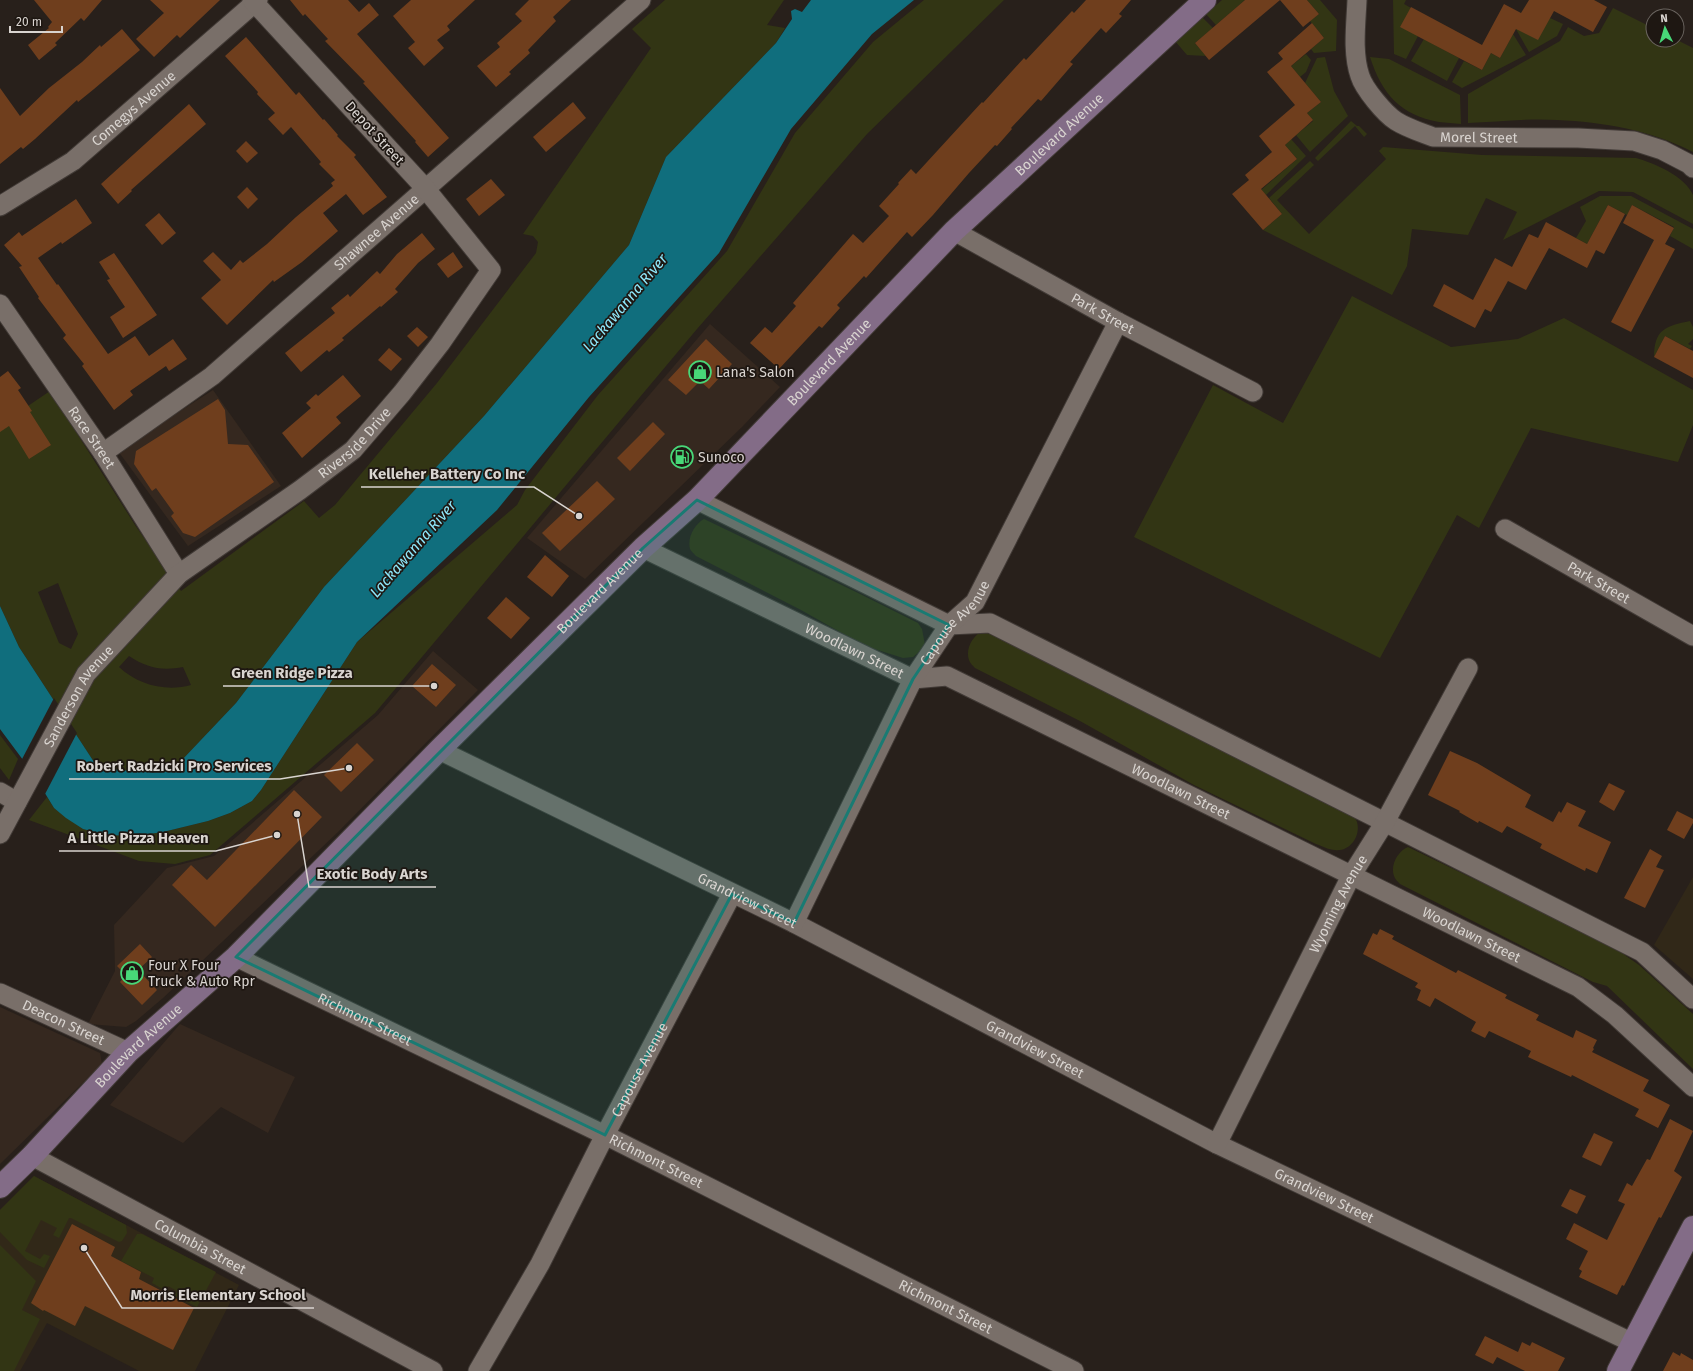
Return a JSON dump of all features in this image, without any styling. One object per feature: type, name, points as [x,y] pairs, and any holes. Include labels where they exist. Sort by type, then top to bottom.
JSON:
[{"type":"street","name":"Shawnee Avenue","points":[[103,453],[212,376],[641,0]]},
{"type":"street","name":"Boulevard Avenue","points":[[0,1187],[32,1156],[128,1052],[236,957],[439,750],[643,548],[697,500],[954,231],[1205,0]]},
{"type":"street","name":"Morel Street","points":[[1357,0],[1356,52],[1360,76],[1369,93],[1395,120],[1414,130],[1433,137],[1578,138],[1634,141],[1662,150],[1689,164],[1693,168]]},
{"type":"street","name":"Depot Street","points":[[255,1],[425,188],[491,270]]},
{"type":"street","name":"Comegys Avenue","points":[[0,206],[73,161],[255,1]]},
{"type":"street","name":"Park Street","points":[[954,231],[1118,322],[1253,392]]},
{"type":"street","name":"Riverside Drive","points":[[179,574],[353,450],[421,368],[491,270]]},
{"type":"street","name":"Race Street","points":[[0,304],[103,453],[179,574]]},
{"type":"street","name":"Capouse Avenue","points":[[794,923],[913,679],[949,625],[975,602],[1118,322]]},
{"type":"street","points":[[697,500],[949,625],[990,623],[1642,952],[1693,999]]},
{"type":"street","name":"Park Street","points":[[1505,529],[1693,636]]},
{"type":"street","name":"Woodlawn Street","points":[[643,548],[913,679],[947,676],[1578,987],[1615,1015],[1693,1088]]},
{"type":"street","name":"Sanderson Avenue","points":[[0,834],[86,674],[179,574]]},
{"type":"street","name":"Wyoming Avenue","points":[[1217,1144],[1351,876],[1385,822],[1468,668]]},
{"type":"street","name":"Grandview Street","points":[[439,750],[794,923],[1217,1144],[1633,1343]]},
{"type":"street","points":[[0,792],[17,802]]},
{"type":"street","name":"Capouse Avenue","points":[[478,1371],[540,1264],[605,1135],[732,894]]},
{"type":"street","name":"Richmont Street","points":[[236,957],[605,1135],[1074,1371]]},
{"type":"street","name":"Deacon Street","points":[[0,993],[128,1052]]},
{"type":"street","name":"Columbia Street","points":[[32,1156],[433,1371]]},
{"type":"street","points":[[1618,1371],[1693,1227]]},
{"type":"highlighted area","points":[[697,500],[949,625],[913,679],[794,923],[732,894],[605,1135],[236,957],[643,548]]},
{"type":"shaded area","points":[[710,324],[780,387],[742,427],[585,579],[527,538]]},
{"type":"shaded area","points":[[213,390],[281,486],[188,546],[118,451]]},
{"type":"shaded area","points":[[433,651],[478,690],[338,832],[163,998],[136,1021],[126,1027],[88,1024],[115,971],[114,925],[167,868],[214,856],[378,715]]},
{"type":"shaded area","points":[[1693,877],[1693,979],[1654,945]]},
{"type":"shaded area","points":[[0,1007],[100,1053],[102,1064],[0,1164]]},
{"type":"shaded area","points":[[180,1024],[295,1077],[268,1133],[221,1107],[183,1143],[110,1105]]},
{"type":"shaded area","points":[[34,1176],[239,1285],[195,1371],[139,1371],[47,1323],[20,1371],[0,1371],[0,1210]]},
{"type":"green space","points":[[665,0],[784,0],[767,25],[785,28],[776,43],[666,157],[629,245],[484,416],[324,587],[236,703],[181,761],[169,768],[142,772],[111,769],[94,762],[19,647],[0,606],[0,425],[50,391],[135,525],[181,591],[304,501],[319,518],[335,505],[437,383],[536,253],[538,242],[533,236],[523,234],[651,48],[632,29]],"holes":[[[58,583],[78,634],[71,649],[59,643],[38,592]],[[129,656],[155,668],[168,669],[183,667],[191,685],[172,688],[162,687],[135,678],[119,667]]]},
{"type":"green space","points":[[924,0],[1004,0],[867,134],[697,329],[375,713],[210,855],[175,864],[139,861],[29,820],[47,797],[54,808],[83,829],[135,836],[163,832],[208,821],[230,813],[252,801],[261,790],[357,642],[517,505],[525,490],[598,395],[727,251],[795,133],[873,42]]},
{"type":"green space","points":[[1222,0],[1245,0],[1216,25],[1206,14]]},
{"type":"green space","points":[[1307,0],[1320,0],[1337,20],[1336,51],[1314,53],[1311,49],[1324,38],[1310,21],[1319,14]]},
{"type":"green space","points":[[1393,0],[1406,0],[1404,4],[1411,8],[1418,36],[1406,59],[1394,54]]},
{"type":"green space","points":[[1613,8],[1645,24],[1645,48],[1685,48],[1685,44],[1693,48],[1693,152],[1660,138],[1626,128],[1609,125],[1536,119],[1468,123],[1468,94],[1560,41],[1568,27],[1584,36],[1599,33]]},
{"type":"green space","points":[[1202,17],[1213,28],[1195,43],[1206,56],[1187,55],[1175,41]]},
{"type":"green space","points":[[1550,18],[1563,24],[1557,36],[1529,52],[1516,29]]},
{"type":"green space","points":[[1513,34],[1526,55],[1462,88],[1452,82],[1464,61],[1482,70],[1491,53],[1500,58]]},
{"type":"green space","points":[[1424,39],[1459,58],[1447,81],[1411,61]]},
{"type":"green space","points":[[1306,54],[1311,60],[1306,72],[1300,77],[1291,66]]},
{"type":"green space","points":[[1325,57],[1334,91],[1348,116],[1310,152],[1296,135],[1313,121],[1307,113],[1321,102],[1305,83],[1317,58]]},
{"type":"green space","points":[[1370,57],[1389,59],[1460,95],[1461,124],[1425,119],[1403,108],[1394,101],[1380,82]]},
{"type":"green space","points":[[1351,121],[1367,134],[1364,137],[1355,126],[1318,161],[1315,158]]},
{"type":"green space","points":[[1291,139],[1306,156],[1266,195],[1261,190],[1297,159],[1285,145]]},
{"type":"green space","points":[[1383,147],[1482,155],[1636,158],[1668,171],[1689,188],[1693,195],[1693,224],[1633,192],[1599,191],[1503,240],[1517,212],[1486,198],[1468,235],[1412,229],[1407,266],[1392,295],[1263,230],[1282,214],[1269,198],[1310,161],[1314,165],[1277,200],[1309,234],[1386,159],[1379,151]]},
{"type":"green space","points":[[1600,196],[1631,196],[1693,229],[1693,249],[1670,236],[1674,227],[1632,205],[1627,215],[1608,205],[1587,244],[1576,238],[1586,221],[1580,207]]},
{"type":"green space","points":[[1352,296],[1451,347],[1518,339],[1564,318],[1693,390],[1693,425],[1678,462],[1531,428],[1479,528],[1457,515],[1380,658],[1134,537],[1213,385],[1283,423]]},
{"type":"green space","points":[[1690,321],[1693,327],[1693,339],[1688,344],[1692,346],[1690,349],[1665,336],[1654,357],[1656,340],[1663,330],[1674,325]]},
{"type":"green space","points":[[704,519],[918,623],[922,629],[925,645],[913,657],[903,658],[865,646],[801,610],[696,556],[690,549],[689,544],[692,531]]},
{"type":"green space","points":[[983,631],[1135,703],[1352,813],[1358,827],[1356,838],[1350,846],[1340,850],[1330,849],[1316,844],[1194,785],[1080,721],[975,668],[969,661],[968,651],[973,639]]},
{"type":"green space","points":[[0,735],[18,759],[9,780],[0,768]]},
{"type":"green space","points":[[1408,847],[1622,951],[1693,1014],[1693,1069],[1607,986],[1593,982],[1400,884],[1394,877],[1393,867],[1398,855]]},
{"type":"green space","points":[[34,1176],[126,1225],[127,1233],[122,1241],[119,1242],[71,1218],[69,1218],[59,1238],[53,1235],[57,1228],[41,1220],[25,1251],[40,1259],[44,1254],[50,1256],[44,1268],[27,1260],[0,1232],[0,1210]]},
{"type":"green space","points":[[137,1234],[142,1234],[216,1272],[197,1307],[175,1296],[177,1291],[168,1286],[166,1291],[152,1283],[154,1278],[121,1261]]},
{"type":"green space","points":[[0,1245],[36,1281],[22,1310],[40,1319],[14,1371],[0,1371]]},
{"type":"water","name":"Lackawanna River","points":[[811,0],[914,0],[872,34],[791,129],[719,253],[589,397],[497,510],[357,642],[261,790],[252,801],[230,813],[208,821],[163,832],[135,836],[107,835],[83,829],[54,808],[32,772],[0,729],[0,606],[19,647],[94,762],[111,769],[142,772],[169,768],[181,761],[236,703],[324,587],[484,416],[629,245],[666,157],[776,43],[792,19],[791,11],[795,9],[802,12]]},
{"type":"pier","points":[[54,698],[77,733],[44,796],[21,761]]},
{"type":"building","points":[[34,0],[102,0],[84,21],[81,18],[55,43],[57,45],[39,60],[28,45],[49,28],[48,27],[52,22]]},
{"type":"building","points":[[150,0],[220,0],[180,38],[177,35],[154,57],[136,39],[164,13]]},
{"type":"building","points":[[290,0],[348,0],[359,12],[369,3],[379,15],[357,34],[449,138],[428,157],[415,142],[416,141],[363,83],[365,82],[325,41],[328,39],[305,14],[303,16]]},
{"type":"building","points":[[411,0],[475,0],[447,26],[450,30],[437,40],[444,48],[424,66],[408,48],[415,42],[393,16]]},
{"type":"building","points":[[529,0],[571,0],[553,17],[556,21],[528,50],[530,53],[509,72],[511,74],[496,87],[477,66],[500,47],[497,43],[522,21],[515,14]]},
{"type":"building","points":[[1086,0],[1131,0],[1119,14],[1122,16],[1106,33],[1101,28],[1070,62],[1073,64],[1041,101],[1038,99],[1011,128],[1012,129],[997,146],[995,145],[969,173],[933,215],[912,237],[907,232],[866,278],[864,276],[837,305],[840,308],[822,328],[819,326],[779,369],[750,343],[765,327],[772,333],[796,306],[793,303],[853,234],[863,243],[889,216],[879,206],[899,184],[898,183],[911,169],[916,174],[1024,58],[1026,60],[1072,11],[1074,13]]},
{"type":"building","points":[[1245,0],[1280,0],[1209,60],[1195,43]]},
{"type":"building","points":[[1280,0],[1307,0],[1319,14],[1303,27]]},
{"type":"building","points":[[1529,0],[1594,0],[1607,7],[1593,32],[1554,11],[1538,40],[1516,29],[1500,58],[1491,53],[1482,70],[1400,27],[1411,7],[1482,45],[1504,4],[1521,13]]},
{"type":"building","points":[[1312,23],[1324,38],[1291,66],[1321,102],[1307,113],[1313,120],[1285,145],[1297,159],[1261,189],[1282,214],[1263,230],[1232,194],[1249,180],[1245,175],[1272,152],[1259,136],[1295,105],[1267,72],[1283,59],[1278,53]]},
{"type":"building","points":[[122,29],[140,50],[78,102],[77,100],[23,149],[21,147],[0,164],[0,88],[20,116],[49,88],[82,62],[100,45],[101,47]]},
{"type":"building","points":[[246,37],[296,95],[299,92],[338,135],[337,136],[356,155],[354,157],[387,197],[363,215],[346,194],[323,213],[338,231],[302,262],[274,282],[273,280],[227,325],[201,298],[221,280],[203,261],[213,252],[231,270],[240,260],[243,263],[333,186],[331,183],[335,180],[319,164],[321,162],[291,127],[283,135],[268,119],[275,113],[225,56]]},
{"type":"building","points":[[573,102],[586,118],[546,152],[533,137]]},
{"type":"building","points":[[189,104],[206,124],[131,190],[132,191],[118,204],[101,184]]},
{"type":"building","points":[[246,141],[258,153],[247,163],[236,151]]},
{"type":"building","points":[[491,179],[505,195],[479,216],[466,199]]},
{"type":"building","points":[[247,187],[258,199],[248,209],[237,197]]},
{"type":"building","points":[[76,199],[92,223],[62,244],[61,242],[38,258],[108,354],[135,336],[149,356],[173,339],[187,359],[169,371],[166,366],[130,391],[133,395],[114,410],[82,366],[84,364],[63,338],[66,335],[38,298],[39,297],[19,267],[22,266],[4,245],[19,232],[22,236]]},
{"type":"building","points":[[1608,205],[1625,214],[1604,254],[1596,250],[1587,268],[1549,248],[1526,290],[1508,281],[1491,312],[1485,309],[1475,328],[1433,306],[1444,284],[1473,300],[1495,258],[1512,267],[1529,234],[1538,238],[1546,222],[1587,244]]},
{"type":"building","points":[[1632,205],[1674,228],[1665,244],[1675,249],[1631,332],[1611,322],[1654,240],[1623,223]]},
{"type":"building","points":[[159,213],[176,233],[162,245],[145,225]]},
{"type":"building","points":[[422,233],[435,249],[418,263],[395,289],[398,292],[342,338],[344,340],[329,352],[327,350],[301,372],[285,353],[335,313],[331,308],[348,294],[350,297],[377,271],[380,274],[397,254]]},
{"type":"building","points":[[453,252],[463,267],[448,278],[437,264]]},
{"type":"building","points":[[114,253],[157,315],[123,338],[110,317],[125,307],[107,280],[110,279],[99,262]]},
{"type":"building","points":[[417,327],[428,337],[418,347],[407,336]]},
{"type":"building","points":[[1665,336],[1693,351],[1693,378],[1654,357]]},
{"type":"building","name":"Lana's Salon","points":[[706,339],[732,364],[709,389],[700,381],[686,395],[668,380]]},
{"type":"building","points":[[389,348],[402,359],[391,371],[378,360]]},
{"type":"building","points":[[8,371],[21,388],[18,390],[32,411],[30,412],[51,445],[29,459],[9,426],[0,432],[0,377]]},
{"type":"building","points":[[343,375],[361,396],[336,417],[341,423],[302,458],[282,433],[311,408],[306,403],[316,394],[318,396]]},
{"type":"building","points":[[218,399],[225,410],[228,444],[248,445],[274,482],[195,537],[183,533],[171,516],[174,513],[156,488],[152,491],[134,464],[136,451]]},
{"type":"building","points":[[653,422],[665,434],[630,471],[617,458]]},
{"type":"building","points":[[597,481],[615,499],[560,551],[542,533]]},
{"type":"building","points":[[545,555],[569,576],[552,597],[527,577]]},
{"type":"building","points":[[506,597],[530,618],[511,639],[487,618]]},
{"type":"building","points":[[432,664],[456,685],[436,707],[412,686]]},
{"type":"building","points":[[357,743],[374,760],[341,792],[324,775]]},
{"type":"building","points":[[1450,751],[1477,763],[1531,795],[1525,807],[1553,822],[1559,811],[1561,813],[1567,802],[1586,811],[1578,826],[1611,842],[1597,873],[1586,868],[1585,871],[1540,848],[1542,844],[1507,826],[1502,833],[1479,821],[1478,823],[1459,812],[1460,811],[1428,795]]},
{"type":"building","points":[[1609,783],[1625,791],[1614,811],[1599,802]]},
{"type":"building","points":[[294,790],[322,817],[215,927],[172,885],[191,865],[207,880]]},
{"type":"building","points":[[1677,811],[1693,819],[1693,823],[1684,839],[1667,830]]},
{"type":"building","points":[[1650,849],[1662,856],[1656,867],[1664,870],[1645,908],[1624,898]]},
{"type":"building","points":[[1380,929],[1394,936],[1392,939],[1456,973],[1458,970],[1507,995],[1505,998],[1539,1015],[1536,1020],[1573,1038],[1576,1030],[1597,1040],[1592,1052],[1649,1080],[1643,1091],[1670,1105],[1658,1128],[1635,1116],[1639,1109],[1572,1075],[1571,1077],[1528,1057],[1531,1051],[1489,1031],[1485,1038],[1471,1031],[1476,1022],[1435,998],[1430,1007],[1417,1000],[1421,990],[1415,987],[1418,983],[1363,954],[1373,933],[1377,935]]},
{"type":"building","name":"Four X Four Truck & Auto Rpr","points":[[140,944],[152,957],[138,970],[157,990],[142,1005],[120,982],[126,975],[117,966]]},
{"type":"building","points":[[1670,1119],[1693,1131],[1674,1171],[1682,1177],[1661,1218],[1659,1217],[1624,1286],[1622,1285],[1617,1295],[1579,1277],[1582,1271],[1579,1269],[1588,1251],[1566,1239],[1574,1223],[1607,1240],[1625,1204],[1618,1201],[1627,1183],[1632,1186],[1647,1159],[1650,1160]]},
{"type":"building","points":[[1594,1133],[1613,1142],[1601,1166],[1582,1157]]},
{"type":"building","points":[[1570,1189],[1586,1196],[1577,1214],[1561,1206]]},
{"type":"building","points":[[72,1224],[115,1247],[111,1256],[141,1272],[139,1279],[194,1308],[173,1350],[85,1306],[75,1326],[44,1310],[43,1311],[31,1303]]},
{"type":"building","points":[[1485,1336],[1518,1352],[1522,1342],[1530,1346],[1532,1342],[1565,1358],[1558,1371],[1525,1371],[1497,1357],[1493,1364],[1475,1355]]},
{"type":"building","points":[[1673,1352],[1680,1356],[1681,1353],[1693,1360],[1693,1371],[1663,1371]]},
{"type":"place","name":"Lana's Salon","points":[[700,372]]},
{"type":"place","name":"Sunoco","points":[[682,457]]},
{"type":"place","name":"Kelleher Battery Co Inc","points":[[579,516]]},
{"type":"place","name":"Green Ridge Pizza","points":[[434,686]]},
{"type":"place","name":"Robert Radzicki Pro Services","points":[[349,768]]},
{"type":"place","name":"Exotic Body Arts","points":[[297,814]]},
{"type":"place","name":"A Little Pizza Heaven","points":[[277,835]]},
{"type":"place","name":"Four X Four Truck & Auto Rpr","points":[[132,973]]},
{"type":"place","name":"Morris Elementary School","points":[[84,1248]]}]
